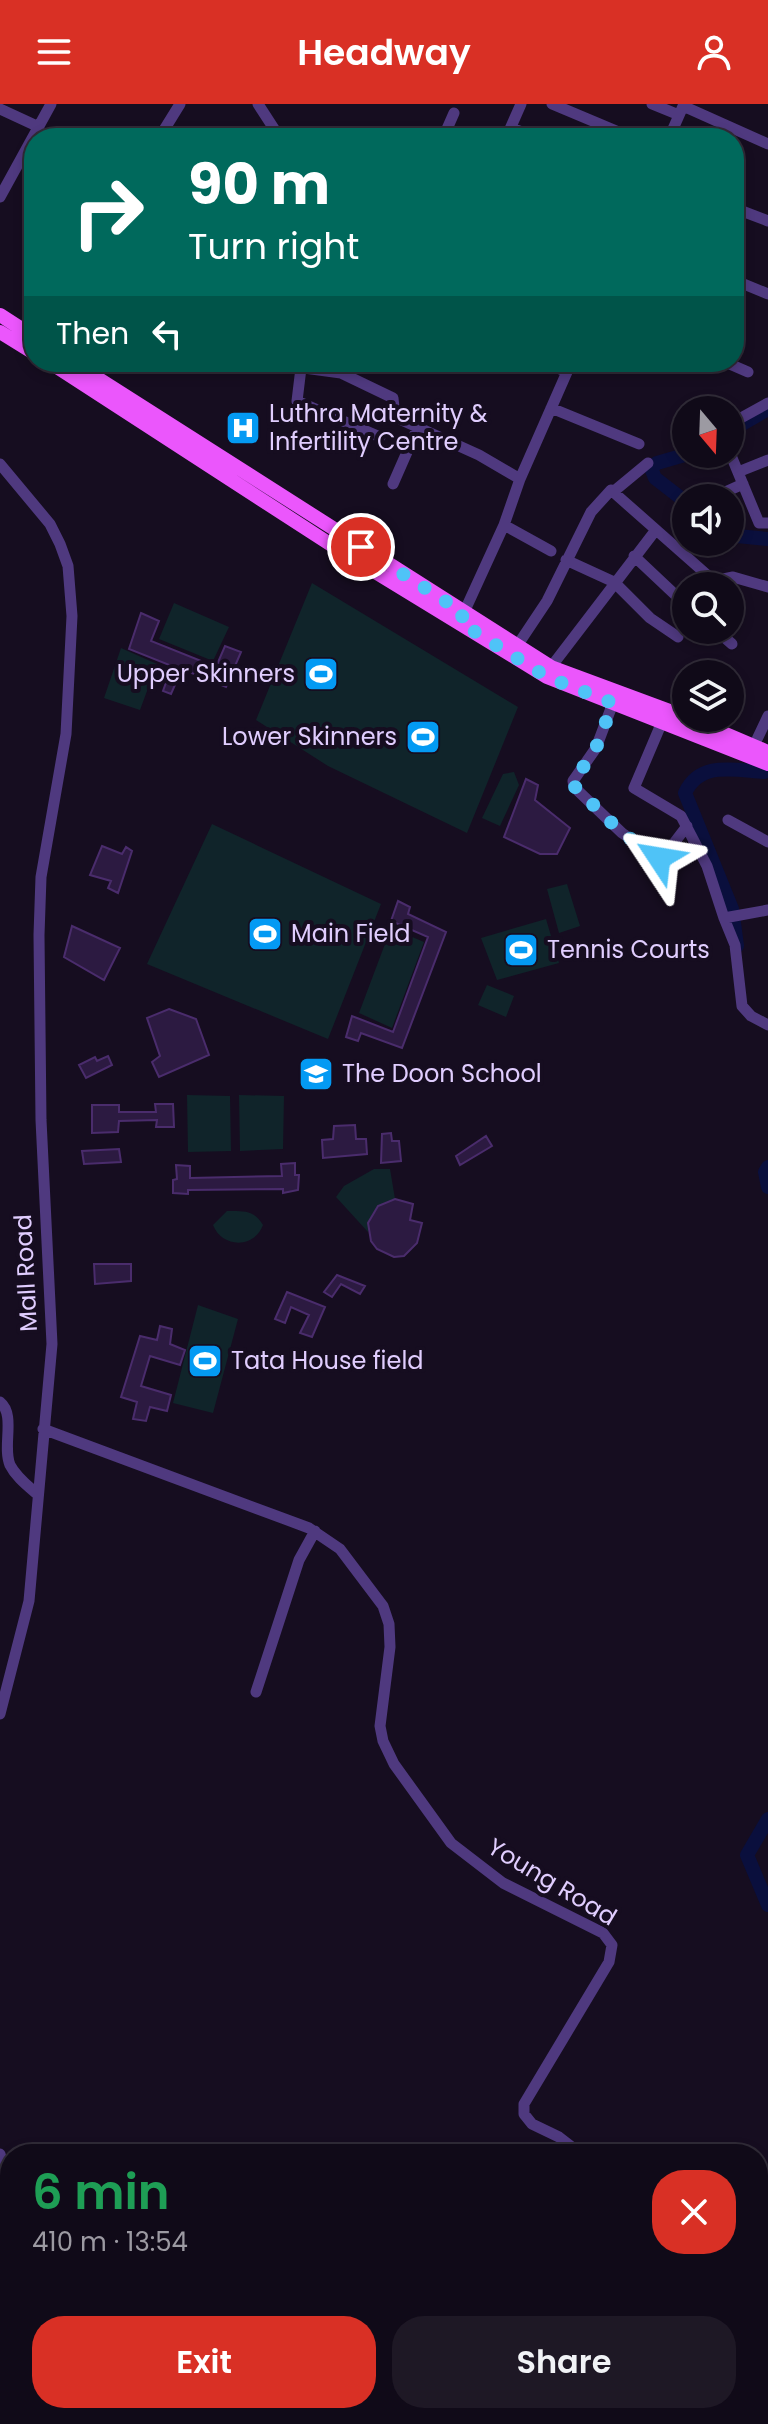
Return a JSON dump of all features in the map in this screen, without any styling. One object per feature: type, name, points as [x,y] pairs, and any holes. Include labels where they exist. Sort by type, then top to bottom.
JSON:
[{"type":"main road","points":[[0,315],[24,330]]},
{"type":"main road","points":[[0,332],[24,347]]},
{"type":"main road","points":[[65,372],[461,618],[551,667],[672,712]]},
{"type":"main road","points":[[87,372],[547,677],[662,722],[751,751],[768,752]]},
{"type":"main road","points":[[714,732],[751,751],[768,764]]},
{"type":"street","points":[[0,109],[39,127],[51,104]]},
{"type":"street","points":[[165,128],[180,104]]},
{"type":"street","points":[[258,104],[270,128]]},
{"type":"street","points":[[510,128],[521,104]]},
{"type":"street","points":[[552,104],[609,128]]},
{"type":"street","points":[[652,104],[682,108],[730,128]]},
{"type":"street","points":[[673,128],[682,108]]},
{"type":"street","points":[[447,128],[454,113]]},
{"type":"street","points":[[744,134],[768,144]]},
{"type":"street","points":[[0,197],[24,166]]},
{"type":"street","points":[[744,212],[768,221]]},
{"type":"street","points":[[744,284],[768,294]]},
{"type":"street","points":[[744,370],[748,372]]},
{"type":"street","points":[[301,372],[297,401],[380,437]]},
{"type":"street","points":[[328,372],[348,375],[393,398],[394,415],[520,479]]},
{"type":"street","points":[[461,618],[504,525],[520,479],[567,372]]},
{"type":"street","points":[[744,416],[768,403]]},
{"type":"street","points":[[551,408],[639,444]]},
{"type":"street","points":[[393,484],[418,427]]},
{"type":"street","points":[[732,484],[768,460]]},
{"type":"street","points":[[517,646],[547,601],[594,508],[610,491],[613,492],[648,463]]},
{"type":"street","name":"Mall Road","points":[[0,464],[50,524],[60,544],[68,566],[72,616],[66,734],[41,877],[39,935],[41,1120],[52,1344],[29,1601],[0,1714]]},
{"type":"street","points":[[736,468],[759,523],[768,523]]},
{"type":"street","points":[[613,492],[699,572]]},
{"type":"street","points":[[504,525],[551,551]]},
{"type":"street","points":[[551,667],[655,531]]},
{"type":"street","points":[[634,556],[672,592]]},
{"type":"street","points":[[566,560],[614,582],[650,618],[672,633]]},
{"type":"street","points":[[744,580],[768,587]]},
{"type":"street","points":[[613,703],[596,748],[573,781],[574,787],[622,833],[659,858],[664,856],[687,826]]},
{"type":"street","points":[[751,751],[768,716]]},
{"type":"street","points":[[662,722],[633,786],[675,812],[687,826],[707,866],[735,945],[742,1006],[751,1016],[768,1025]]},
{"type":"street","points":[[728,820],[768,842]]},
{"type":"street","points":[[724,918],[768,910]]},
{"type":"street","points":[[0,1402],[7,1412],[6,1445],[10,1465],[37,1494]]},
{"type":"street","name":"Young Road","points":[[43,1429],[315,1531],[349,1558],[383,1606],[389,1624],[390,1647],[380,1726],[387,1752],[402,1776],[451,1843],[503,1883],[603,1933],[612,1945],[609,1962],[524,2104],[524,2114],[532,2124],[568,2144]]},
{"type":"street","points":[[256,1692],[299,1560],[315,1531]]},
{"type":"shaded area","name":"Lower Skinners","points":[[312,583],[518,707],[467,833],[328,766],[256,720]]},
{"type":"shaded area","points":[[174,603],[229,627],[213,661],[159,639]]},
{"type":"shaded area","points":[[121,648],[157,664],[140,710],[104,698]]},
{"type":"shaded area","points":[[514,772],[519,785],[500,826],[482,818],[503,774]]},
{"type":"shaded area","name":"Main Field","points":[[212,824],[381,904],[328,1039],[147,964]]},
{"type":"shaded area","points":[[567,884],[580,926],[559,933],[547,889]]},
{"type":"shaded area","name":"Tennis Courts","points":[[546,919],[559,963],[497,980],[481,938]]},
{"type":"shaded area","points":[[391,928],[424,942],[392,1028],[359,1013]]},
{"type":"shaded area","points":[[487,985],[514,996],[506,1017],[478,1005]]},
{"type":"shaded area","points":[[187,1095],[230,1096],[231,1151],[188,1152]]},
{"type":"shaded area","points":[[239,1095],[284,1096],[283,1149],[240,1151]]},
{"type":"shaded area","points":[[374,1169],[390,1169],[395,1199],[375,1210],[368,1232],[336,1197],[344,1186]]},
{"type":"shaded area","points":[[227,1211],[252,1214],[263,1225],[259,1233],[246,1242],[223,1238],[213,1225]]},
{"type":"shaded area","name":"Tata House field","points":[[198,1305],[238,1319],[213,1413],[173,1403]]},
{"type":"building","points":[[141,613],[159,621],[151,641],[216,667],[225,646],[241,652],[226,687],[182,669],[171,694],[163,691],[172,666],[129,649]]},
{"type":"building","points":[[526,779],[538,785],[535,800],[570,828],[557,854],[540,854],[504,837]]},
{"type":"building","points":[[102,846],[122,854],[126,847],[132,851],[118,893],[108,888],[111,881],[90,875]]},
{"type":"building","points":[[398,901],[410,907],[408,914],[446,932],[402,1048],[361,1033],[358,1041],[346,1037],[352,1016],[393,1032],[428,937],[391,921]]},
{"type":"building","points":[[72,926],[120,948],[104,980],[64,957]]},
{"type":"building","points":[[169,1009],[196,1019],[209,1055],[159,1077],[152,1062],[160,1056],[147,1018]]},
{"type":"building","points":[[108,1056],[112,1065],[86,1078],[79,1065],[95,1057],[97,1061]]},
{"type":"building","points":[[155,1104],[173,1104],[174,1127],[156,1127],[157,1120],[119,1121],[118,1132],[92,1133],[92,1105],[119,1105],[119,1112],[156,1112]]},
{"type":"building","points":[[355,1125],[356,1139],[366,1139],[367,1154],[323,1158],[322,1140],[333,1139],[334,1126]]},
{"type":"building","points":[[391,1133],[392,1141],[399,1141],[401,1161],[381,1163],[382,1134]]},
{"type":"building","points":[[486,1136],[492,1146],[460,1165],[456,1156]]},
{"type":"building","points":[[119,1149],[121,1162],[84,1164],[82,1151]]},
{"type":"building","points":[[295,1163],[295,1175],[299,1175],[298,1190],[283,1193],[283,1189],[188,1190],[188,1194],[173,1193],[173,1180],[177,1179],[176,1165],[190,1166],[190,1178],[282,1176],[281,1164]]},
{"type":"building","points":[[395,1199],[413,1204],[410,1220],[422,1223],[417,1243],[404,1256],[394,1257],[377,1249],[371,1241],[368,1223],[378,1206]]},
{"type":"building","points":[[94,1264],[131,1264],[131,1281],[95,1284]]},
{"type":"building","points":[[337,1275],[365,1286],[360,1294],[341,1284],[332,1297],[324,1292]]},
{"type":"building","points":[[287,1292],[325,1307],[312,1337],[300,1333],[309,1315],[291,1307],[285,1323],[275,1319]]},
{"type":"building","points":[[160,1326],[172,1329],[170,1344],[185,1350],[180,1365],[150,1356],[141,1386],[171,1395],[167,1411],[150,1407],[146,1421],[133,1419],[137,1402],[121,1397],[140,1336],[157,1340]]},
{"type":"waterway","points":[[744,423],[768,409]]},
{"type":"waterway","points":[[672,459],[651,468],[655,478],[672,491]]},
{"type":"waterway","points":[[744,537],[768,539]]},
{"type":"waterway","points":[[732,909],[685,793],[691,783],[708,772],[729,769],[764,772],[767,768]]},
{"type":"waterway","points":[[734,923],[737,946]]},
{"type":"waterway","points":[[768,1167],[765,1172],[768,1187]]},
{"type":"waterway","points":[[768,1819],[747,1855],[768,1905]]},
{"type":"place","name":"Luthra Maternity & Infertility Centre","points":[[243,428]]},
{"type":"place","name":"Upper Skinners","points":[[321,674]]},
{"type":"place","name":"Lower Skinners","points":[[423,737]]},
{"type":"place","name":"Main Field","points":[[265,934]]},
{"type":"place","name":"Tennis Courts","points":[[521,950]]},
{"type":"place","name":"The Doon School","points":[[316,1074]]},
{"type":"place","name":"Tata House field","points":[[205,1361]]},
{"type":"route","points":[[361,547],[464,613],[459,622],[547,677],[613,703],[596,748],[572,784],[622,833],[659,858]]}]
